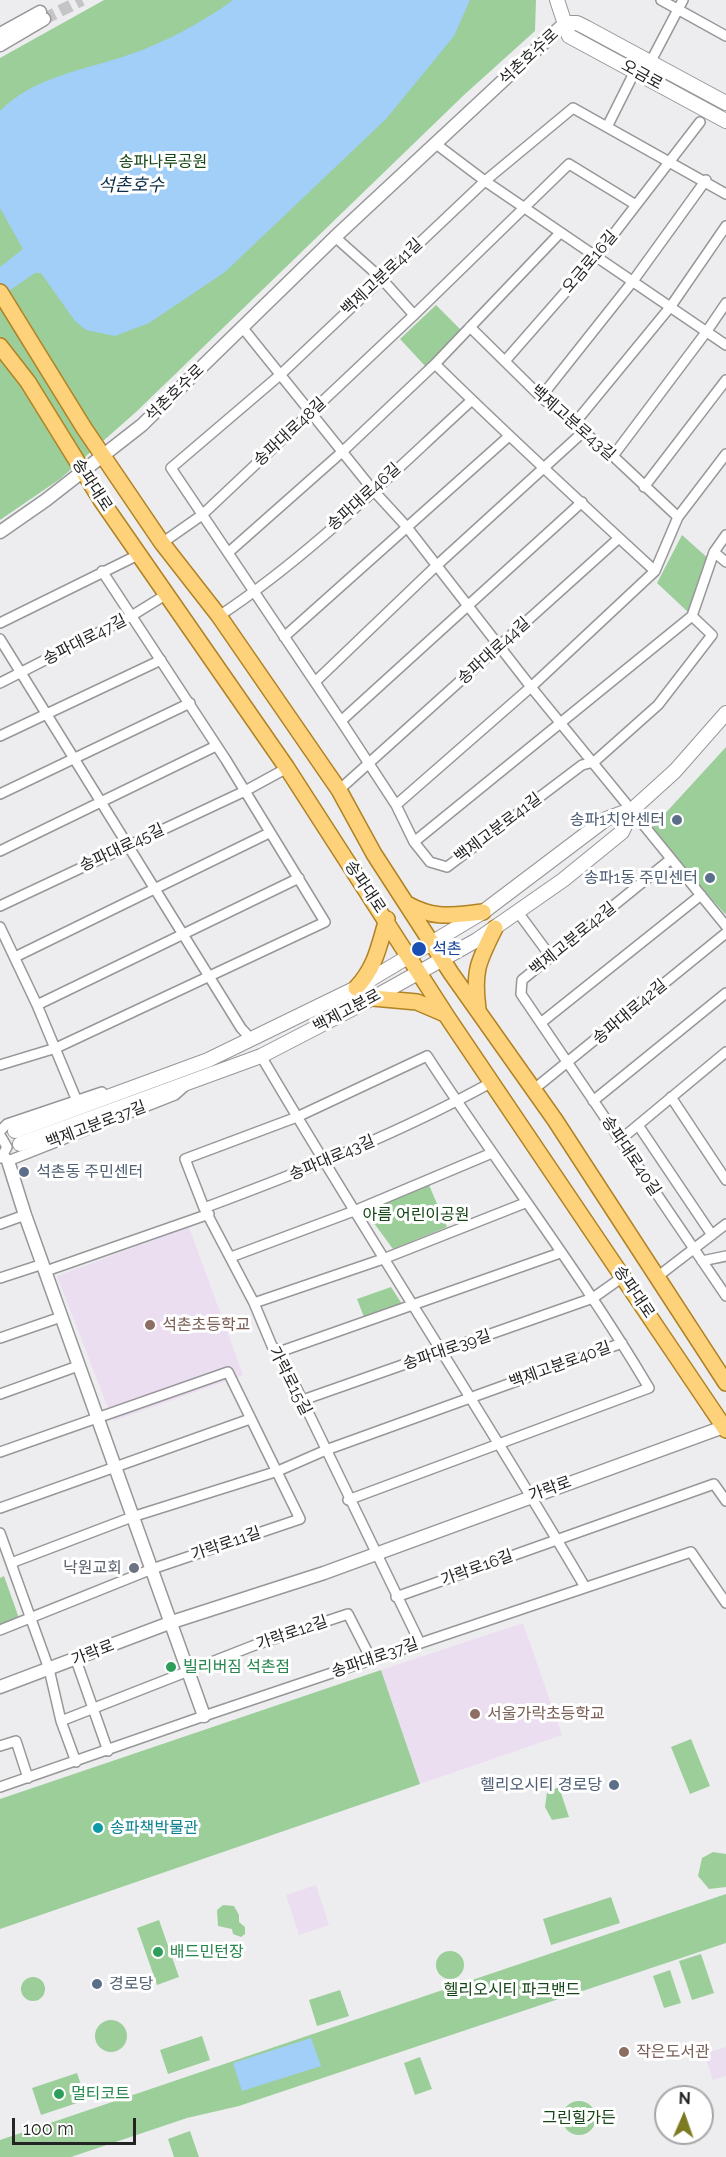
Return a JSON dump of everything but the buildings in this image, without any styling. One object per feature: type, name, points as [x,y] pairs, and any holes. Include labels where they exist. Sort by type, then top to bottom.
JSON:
[{"type":"main road","name":"오금로","points":[[557,0],[570,36],[726,121]]},
{"type":"main road","name":"오금로","points":[[565,23],[577,23],[726,103]]},
{"type":"main road","name":"송파대로","points":[[0,292],[59,391],[102,456],[162,543],[219,616],[339,790],[374,854],[442,959],[533,1090],[726,1383]]},
{"type":"main road","name":"송파대로","points":[[0,346],[28,382],[83,472],[287,768],[387,920],[445,1014],[725,1428]]},
{"type":"main road","name":"백제고분로","points":[[185,1076],[357,988],[431,941],[483,912],[606,819],[633,809],[675,771],[726,713]]},
{"type":"main road","name":"백제고분로","points":[[17,1138],[185,1076],[261,1056],[373,998],[495,928],[614,840],[622,832],[633,809]]},
{"type":"main road","points":[[405,902],[425,913],[437,916],[483,912]]},
{"type":"main road","points":[[357,988],[366,978],[380,952],[387,920]]},
{"type":"main road","points":[[478,1012],[474,981],[477,968],[495,928]]},
{"type":"main road","points":[[373,998],[417,1002],[445,1014]]},
{"type":"street","points":[[662,0],[726,36]]},
{"type":"street","points":[[651,61],[683,0]]},
{"type":"street","points":[[0,34],[42,16],[0,45]]},
{"type":"street","name":"석촌호수로","points":[[0,532],[83,472],[142,425],[335,237],[565,23]]},
{"type":"street","points":[[635,71],[607,127],[706,180],[726,194]]},
{"type":"street","name":"백제고분로41길","points":[[202,515],[171,468],[280,375],[485,181],[573,108],[607,127]]},
{"type":"street","name":"오금로16길","points":[[505,361],[596,257],[700,122]]},
{"type":"street","points":[[436,144],[560,233],[726,345]]},
{"type":"street","name":"송파대로48길","points":[[162,543],[202,515],[414,315],[569,164],[636,205]]},
{"type":"street","points":[[541,397],[633,281],[706,180]]},
{"type":"street","points":[[574,424],[671,306],[726,226]]},
{"type":"street","points":[[229,552],[342,452],[435,364],[560,233]]},
{"type":"street","points":[[335,237],[381,278],[414,315]]},
{"type":"street","points":[[613,456],[707,332],[726,303]]},
{"type":"street","points":[[242,327],[373,490],[406,526],[435,567],[726,926]]},
{"type":"street","name":"백제고분로43길","points":[[470,327],[541,397],[582,433],[613,456],[678,517]]},
{"type":"street","points":[[435,364],[508,437],[545,468],[655,572]]},
{"type":"street","points":[[644,487],[726,380]]},
{"type":"street","name":"송파대로46길","points":[[219,616],[255,593],[472,400]]},
{"type":"street","points":[[315,682],[435,567],[582,433]]},
{"type":"street","points":[[285,637],[406,526],[508,437]]},
{"type":"street","points":[[396,805],[531,687],[655,572],[678,517],[726,454]]},
{"type":"street","points":[[341,721],[582,502]]},
{"type":"street","points":[[202,515],[229,552],[396,805],[414,842],[692,616],[714,552],[726,535]]},
{"type":"street","name":"송파대로44길","points":[[339,790],[619,538]]},
{"type":"street","points":[[714,552],[726,562]]},
{"type":"street","points":[[0,622],[140,554]]},
{"type":"street","points":[[0,1053],[2,1064],[56,1048],[210,978],[325,922],[190,703],[102,571]]},
{"type":"street","name":"송파대로47길","points":[[0,683],[133,615],[167,594]]},
{"type":"street","name":"백제고분로41길","points":[[414,842],[430,862],[447,867],[582,765],[594,762],[658,705],[712,635],[692,616]]},
{"type":"street","points":[[0,639],[241,1028],[252,1040]]},
{"type":"street","points":[[0,736],[160,660]]},
{"type":"street","points":[[0,794],[190,703]]},
{"type":"street","points":[[0,851],[216,746]]},
{"type":"street","name":"송파대로45길","points":[[0,906],[245,791],[287,768]]},
{"type":"street","points":[[15,957],[269,833]]},
{"type":"street","name":"백제고분로42길","points":[[568,1064],[542,1022],[521,994],[522,980],[671,859]]},
{"type":"street","points":[[37,1005],[299,878]]},
{"type":"street","points":[[542,1022],[701,895]]},
{"type":"street","points":[[518,911],[551,957]]},
{"type":"street","points":[[0,927],[37,1005],[77,1101]]},
{"type":"street","name":"송파대로42길","points":[[533,1090],[568,1064],[726,933]]},
{"type":"street","points":[[593,1101],[726,993]]},
{"type":"street","points":[[620,1140],[726,1052]]},
{"type":"street","points":[[261,1056],[440,1353],[501,1444],[585,1587]]},
{"type":"street","points":[[207,1211],[184,1159],[297,1118],[427,1056],[622,1343]]},
{"type":"street","name":"송파대로40길","points":[[568,1064],[726,1296]]},
{"type":"street","name":"백제고분로37길","points":[[0,1133],[7,1124],[166,1071],[185,1076],[175,1095],[4,1158]]},
{"type":"street","name":"송파대로43길","points":[[44,1267],[207,1211],[324,1164],[458,1103],[492,1083]]},
{"type":"street","points":[[671,1097],[726,1180]]},
{"type":"street","name":"송파대로40길","points":[[638,1125],[712,1235]]},
{"type":"street","points":[[0,1133],[6,1142],[4,1158],[204,1716]]},
{"type":"street","points":[[231,1257],[354,1211],[492,1153]]},
{"type":"street","points":[[254,1303],[383,1259],[525,1203]]},
{"type":"street","name":"가락로15길","points":[[207,1211],[254,1303],[272,1346],[279,1352],[300,1401],[326,1450],[375,1555]]},
{"type":"street","points":[[0,1224],[25,1215]]},
{"type":"street","points":[[657,1276],[726,1224]]},
{"type":"street","points":[[279,1352],[560,1253]]},
{"type":"street","points":[[702,1261],[726,1256]]},
{"type":"street","points":[[0,1278],[44,1267]]},
{"type":"street","name":"송파대로39길","points":[[300,1401],[593,1298],[624,1276]]},
{"type":"street","points":[[0,1338],[61,1317]]},
{"type":"street","name":"백제고분로40길","points":[[278,1471],[326,1450],[622,1343],[649,1388],[348,1500]]},
{"type":"street","points":[[0,1394],[78,1366]]},
{"type":"street","points":[[0,1452],[228,1372],[278,1471],[132,1517],[11,1563]]},
{"type":"street","points":[[0,1508],[250,1419]]},
{"type":"street","name":"가락로","points":[[0,1687],[172,1622],[375,1555],[531,1496],[725,1428]]},
{"type":"street","name":"가락로11길","points":[[0,1629],[152,1569],[300,1519],[278,1471]]},
{"type":"street","name":"가락로16길","points":[[396,1597],[714,1484],[726,1501]]},
{"type":"street","points":[[0,1533],[49,1669],[61,1721],[76,1762]]},
{"type":"street","name":"송파대로37길","points":[[0,1787],[691,1552],[726,1603]]},
{"type":"street","points":[[375,1555],[420,1643]]},
{"type":"street","name":"가락로12길","points":[[61,1721],[189,1671],[348,1614],[371,1659]]},
{"type":"street","points":[[76,1660],[108,1751]]},
{"type":"street","points":[[0,1746],[16,1741],[28,1778]]},
{"type":"shaded area","name":"석촌초등학교","points":[[189,1227],[243,1375],[113,1421],[57,1276]]},
{"type":"shaded area","name":"서울가락초등학교","points":[[523,1623],[562,1735],[420,1784],[381,1670]]},
{"type":"shaded area","points":[[316,1885],[329,1925],[299,1935],[286,1895]]},
{"type":"shaded area","points":[[726,2047],[726,2076],[713,2080],[704,2054]]},
{"type":"green space","name":"석촌호수","points":[[104,0],[536,0],[535,31],[464,95],[136,412],[60,479],[0,520],[0,58]]},
{"type":"green space","points":[[436,305],[462,331],[426,367],[400,339]]},
{"type":"green space","points":[[682,535],[710,560],[690,614],[657,583]]},
{"type":"green space","points":[[726,747],[726,913],[725,914],[650,830]]},
{"type":"green space","name":"아름 어린이공원","points":[[429,1185],[447,1227],[393,1249],[365,1211]]},
{"type":"green space","points":[[391,1287],[402,1304],[364,1317],[357,1299]]},
{"type":"green space","points":[[4,1576],[20,1621],[0,1628],[0,1578]]},
{"type":"green space","points":[[381,1670],[420,1784],[0,1929],[0,1799]]},
{"type":"green space","points":[[691,1739],[710,1786],[690,1794],[671,1747]]},
{"type":"green space","points":[[559,1787],[569,1817],[552,1820],[545,1807],[547,1792]]},
{"type":"green space","points":[[713,1852],[726,1854],[726,1887],[709,1889],[698,1876],[702,1858]]},
{"type":"green space","name":"헬리오시티 파크밴드","points":[[726,1894],[726,1943],[239,2106],[187,2118],[71,2157],[0,2157],[0,2140]]},
{"type":"green space","points":[[611,1897],[620,1923],[551,1945],[543,1919]]},
{"type":"green space","points":[[223,1905],[234,1906],[239,1915],[239,1922],[245,1927],[245,1934],[241,1937],[233,1934],[232,1929],[218,1926],[217,1910]]},
{"type":"green space","name":"배드민턴장","points":[[159,1920],[179,1977],[157,1985],[137,1928]]},
{"type":"green space","points":[[450,1951],[460,1955],[464,1965],[460,1975],[450,1979],[440,1975],[436,1965],[440,1955]]},
{"type":"green space","points":[[701,1954],[714,1993],[692,2000],[679,1961]]},
{"type":"green space","points":[[670,1970],[681,2003],[664,2008],[653,1976]]},
{"type":"green space","points":[[33,1977],[42,1980],[45,1989],[42,1998],[33,2001],[24,1998],[21,1989],[24,1980]]},
{"type":"green space","points":[[340,1990],[349,2016],[317,2026],[309,2000]]},
{"type":"green space","points":[[111,2020],[122,2025],[127,2036],[122,2047],[111,2052],[100,2047],[95,2036],[100,2025]]},
{"type":"green space","points":[[202,2036],[210,2060],[168,2074],[160,2050]]},
{"type":"green space","points":[[420,2057],[432,2089],[415,2095],[404,2063]]},
{"type":"green space","name":"멀티코트","points":[[77,2073],[86,2100],[41,2115],[32,2088]]},
{"type":"green space","name":"그린힐가든","points":[[579,2101],[591,2106],[596,2118],[591,2130],[579,2135],[567,2130],[562,2118],[567,2106]]},
{"type":"green space","points":[[190,2131],[199,2157],[174,2157],[168,2139]]},
{"type":"water","name":"석촌호수","points":[[233,0],[470,0],[454,36],[386,119],[225,272],[149,323],[115,336],[86,330],[75,321],[41,273],[35,273],[0,297],[0,267],[23,249],[0,208],[0,111],[28,90],[61,75],[157,44],[197,24]]},
{"type":"water","points":[[311,2038],[321,2066],[242,2091],[233,2063]]},
{"type":"tunnel","points":[[44,19],[82,0]]},
{"type":"place","name":"송파1치안센터","points":[[677,820]]},
{"type":"place","name":"송파1동 주민센터","points":[[710,878]]},
{"type":"place","name":"석촌","points":[[419,949]]},
{"type":"place","name":"석촌동 주민센터","points":[[24,1172]]},
{"type":"place","name":"석촌초등학교","points":[[150,1325]]},
{"type":"place","name":"낙원교회","points":[[134,1568]]},
{"type":"place","name":"빌리버짐 석촌점","points":[[171,1667]]},
{"type":"place","name":"서울가락초등학교","points":[[475,1714]]},
{"type":"place","name":"헬리오시티 경로당","points":[[614,1785]]},
{"type":"place","name":"송파책박물관","points":[[98,1828]]},
{"type":"place","name":"배드민턴장","points":[[158,1952]]},
{"type":"place","name":"경로당","points":[[97,1984]]},
{"type":"place","name":"작은도서관","points":[[624,2052]]},
{"type":"place","name":"멀티코트","points":[[59,2094]]},
{"type":"park label","name":"송파나루공원","points":[[163,162]]}]
